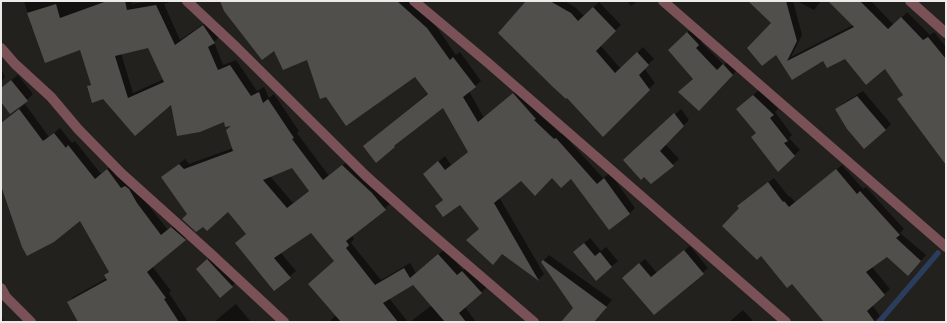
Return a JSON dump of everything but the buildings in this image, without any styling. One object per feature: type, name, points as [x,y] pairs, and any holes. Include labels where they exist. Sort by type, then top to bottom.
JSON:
[{"type":"street","points":[[187,1],[236,47],[366,176],[534,322]]},
{"type":"street","points":[[414,1],[487,62],[786,322]]},
{"type":"street","points":[[663,1],[946,246]]},
{"type":"street","points":[[910,1],[946,33]]},
{"type":"street","points":[[1,48],[15,64],[51,97],[78,129],[121,173],[284,322]]},
{"type":"street","points":[[1,288],[6,297],[31,322]]},
{"type":"waterway","points":[[879,322],[938,253]]}]
